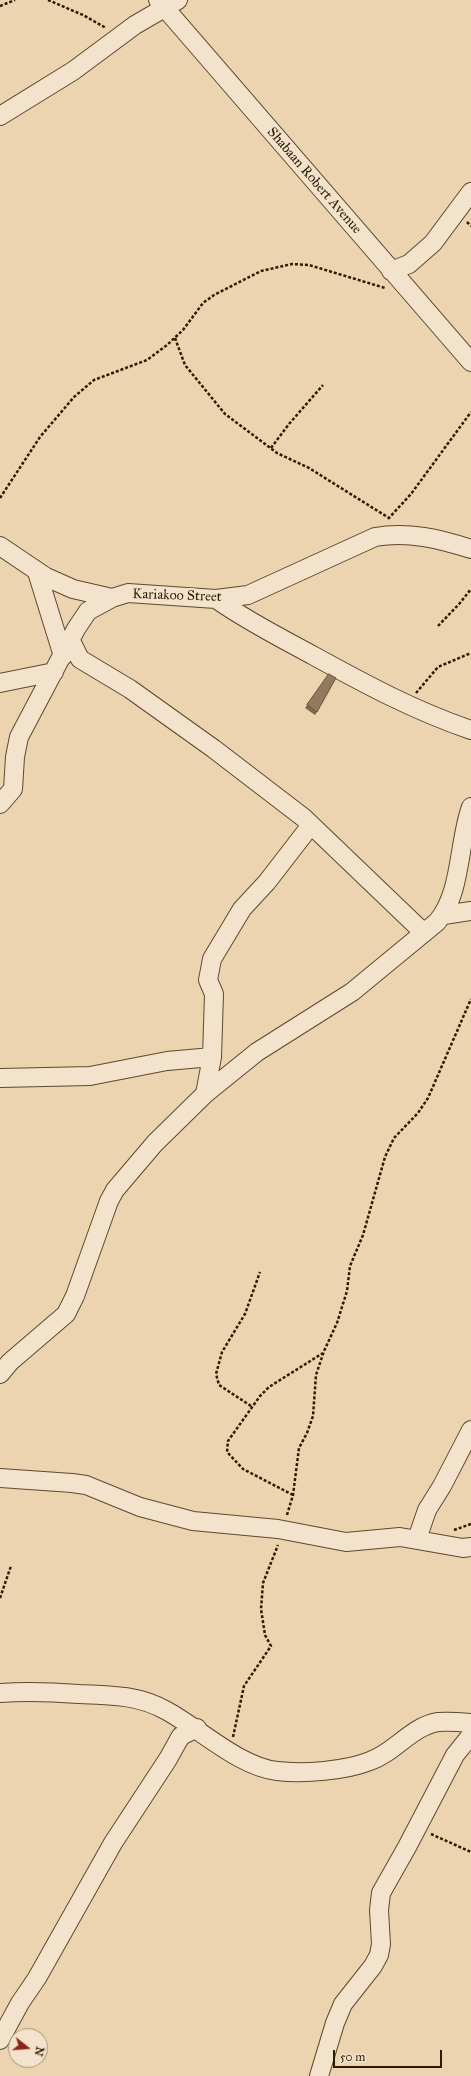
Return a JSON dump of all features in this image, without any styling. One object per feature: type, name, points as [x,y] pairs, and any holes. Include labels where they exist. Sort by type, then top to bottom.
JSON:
[{"type":"street","points":[[0,116],[73,71],[135,25],[168,3]]},
{"type":"street","name":"Shabaan Robert Avenue","points":[[168,3],[391,270],[471,362]]},
{"type":"street","points":[[391,270],[409,264],[433,243],[471,192]]},
{"type":"street","name":"Kariakoo Street","points":[[0,804],[13,789],[16,757],[20,737],[67,649],[76,629],[88,611],[112,598],[128,593],[216,599],[248,595],[381,536],[429,538],[471,549]]},
{"type":"street","points":[[0,546],[37,572],[73,589],[112,598]]},
{"type":"street","points":[[37,572],[67,649],[80,659],[130,688],[220,754],[312,825],[424,933]]},
{"type":"street","points":[[216,599],[246,619],[407,705],[434,717],[471,730]]},
{"type":"street","points":[[0,683],[54,672]]},
{"type":"street","points":[[0,1374],[10,1362],[66,1314],[75,1296],[103,1216],[115,1190],[155,1143],[205,1094],[257,1052],[352,992],[438,922],[444,915],[452,896],[465,824],[471,807]]},
{"type":"street","points":[[205,1094],[212,1057],[214,994],[208,980],[212,959],[242,909],[267,882],[312,825]]},
{"type":"street","points":[[444,915],[471,910]]},
{"type":"street","points":[[0,1078],[90,1076],[167,1061],[212,1057]]},
{"type":"street","points":[[417,1539],[427,1510],[442,1486],[471,1430]]},
{"type":"street","points":[[0,1478],[72,1482],[86,1485],[140,1507],[193,1521],[282,1529],[346,1542],[400,1537],[463,1548],[471,1547]]},
{"type":"street","points":[[0,1693],[36,1691],[126,1696],[142,1700],[165,1710],[196,1728],[238,1757],[257,1767],[290,1772],[338,1769],[370,1762],[391,1751],[421,1729],[436,1722],[471,1723]]},
{"type":"street","points":[[0,2040],[20,2003],[37,1978],[112,1843],[168,1760],[181,1736],[196,1728]]},
{"type":"street","points":[[319,2076],[335,2023],[343,2004],[373,1966],[379,1955],[381,1944],[379,1910],[380,1893],[455,1755],[471,1735]]},
{"type":"path","points":[[0,6],[15,0]]},
{"type":"path","points":[[48,0],[123,34]]},
{"type":"path","points":[[0,498],[40,437],[74,397],[94,380],[147,360],[175,338],[203,303],[214,295],[262,271],[292,264],[309,265],[414,297]]},
{"type":"path","points":[[175,338],[185,365],[224,414],[271,448],[309,468],[389,518]]},
{"type":"path","points":[[271,448],[289,424],[323,385]]},
{"type":"path","points":[[386,522],[411,494],[471,412]]},
{"type":"path","points":[[438,626],[471,589]]},
{"type":"path","points":[[407,705],[429,676],[438,667],[471,653]]},
{"type":"path","points":[[238,1757],[233,1740],[236,1718],[244,1686],[271,1646],[266,1634],[261,1609],[263,1583],[276,1552],[293,1495],[299,1448],[307,1433],[313,1416],[316,1375],[323,1353],[337,1323],[346,1290],[350,1266],[363,1235],[389,1145],[418,1113],[428,1098],[471,999]]},
{"type":"path","points":[[251,1406],[219,1385],[216,1374],[222,1352],[245,1314],[260,1272]]},
{"type":"path","points":[[293,1495],[243,1469],[227,1452],[228,1441],[251,1406],[269,1387],[323,1353]]},
{"type":"path","points":[[0,1598],[11,1566]]},
{"type":"path","points":[[416,1828],[471,1852]]},
{"type":"building","points":[[329,674],[336,678],[317,712],[307,705]]}]
